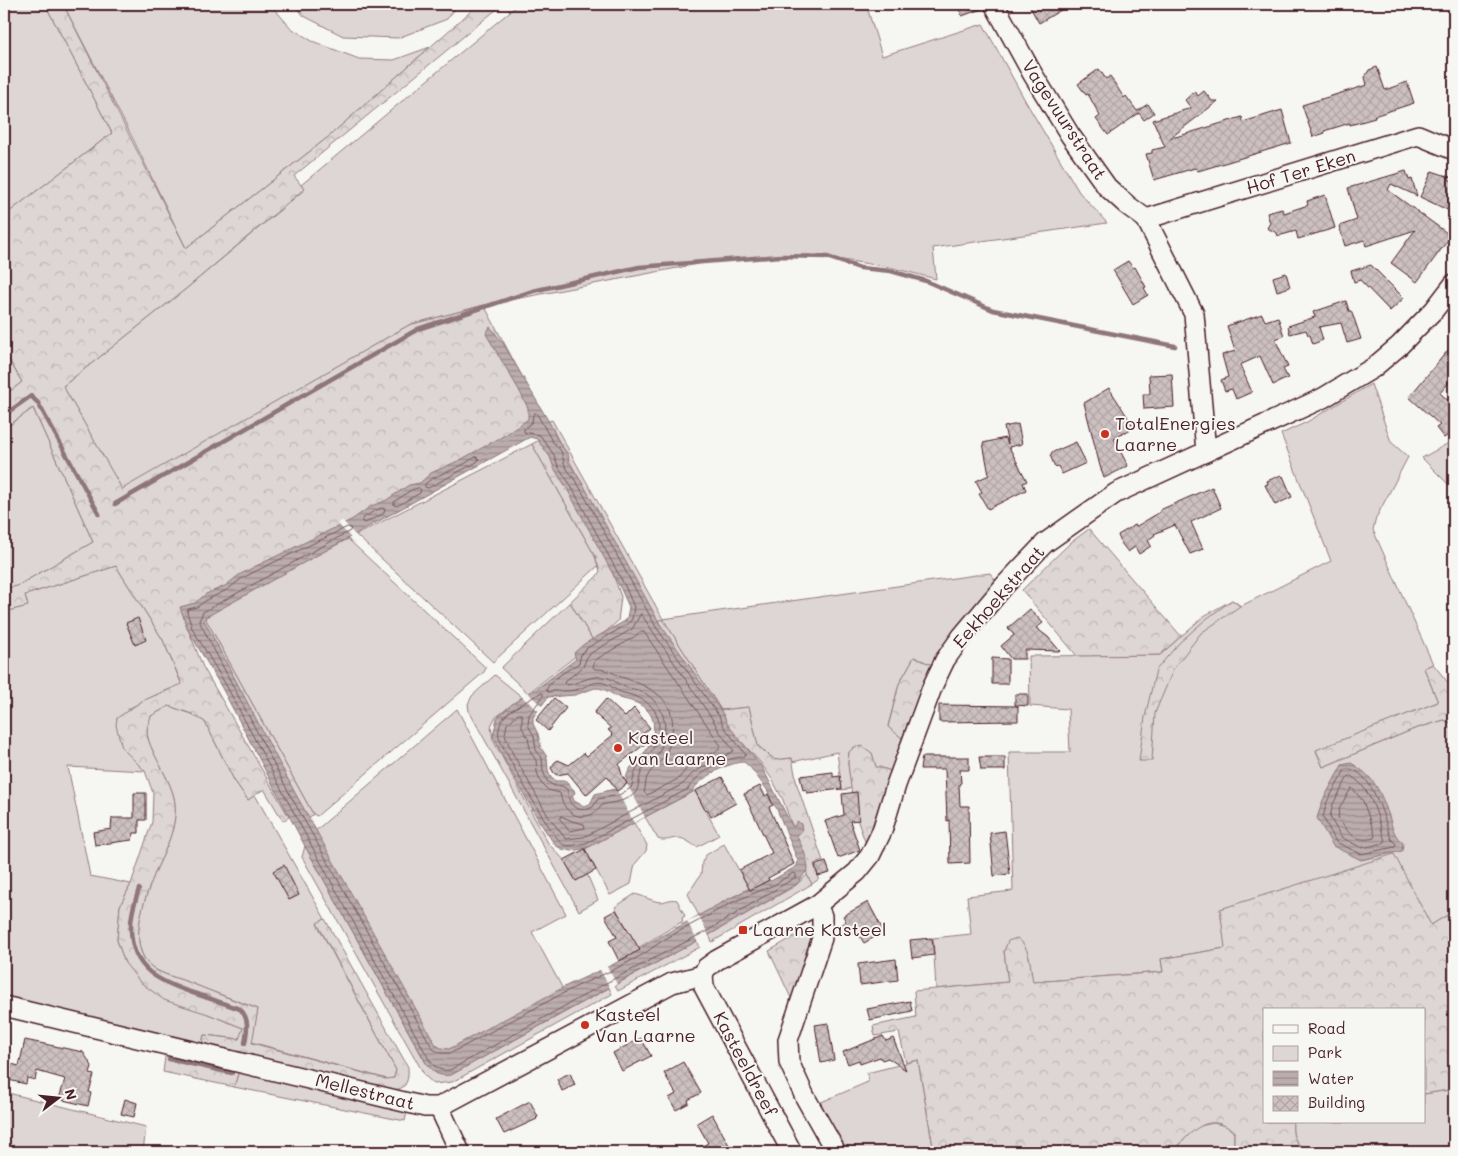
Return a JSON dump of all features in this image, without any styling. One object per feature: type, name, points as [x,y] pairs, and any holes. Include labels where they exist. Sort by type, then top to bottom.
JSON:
[{"type":"street","name":"Vagevuurstraat","points":[[994,4],[1032,74],[1070,135],[1107,187],[1127,206],[1146,218]]},
{"type":"street","name":"Hof Ter Eken","points":[[1146,218],[1418,135],[1454,150]]},
{"type":"street","points":[[1146,218],[1194,314],[1206,452]]},
{"type":"street","name":"Eekhoekstraat","points":[[703,975],[706,968],[717,960],[817,905],[857,872],[870,856],[882,831],[896,785],[933,684],[945,660],[962,636],[1004,586],[1045,543],[1116,493],[1323,398],[1373,368],[1423,322],[1454,284]]},
{"type":"street","points":[[817,905],[822,916],[822,938],[788,1040],[789,1062],[806,1098],[836,1152]]},
{"type":"street","name":"Mellestraat","points":[[4,1006],[425,1106],[439,1107],[672,983],[703,975]]},
{"type":"street","name":"Kasteeldreef","points":[[703,975],[704,987],[792,1152]]},
{"type":"street","points":[[439,1107],[460,1152]]},
{"type":"green space","points":[[4,4],[45,4],[112,133],[4,216]]},
{"type":"green space","points":[[45,4],[63,4],[186,248],[327,138],[479,4],[503,4],[294,176],[304,189],[187,288],[63,386],[122,489],[409,325],[484,305],[546,422],[186,624],[203,667],[289,817],[283,821],[264,789],[248,800],[234,780],[205,722],[192,714],[169,706],[151,716],[147,727],[151,746],[170,786],[175,813],[170,839],[156,870],[142,909],[139,924],[141,951],[147,962],[162,973],[258,1009],[252,1043],[386,1079],[394,1078],[396,1070],[317,923],[325,919],[408,1067],[406,1083],[399,1089],[372,1087],[202,1044],[204,1035],[239,1039],[243,1028],[208,1014],[164,1000],[140,982],[125,963],[117,940],[120,906],[131,884],[152,822],[153,793],[145,771],[122,748],[116,725],[117,718],[142,701],[182,684],[163,640],[116,566],[25,595],[28,606],[4,612],[4,589],[17,586],[93,542],[33,408],[4,429],[4,396],[22,382],[4,351],[4,216],[112,133]]},
{"type":"green space","points":[[63,4],[270,4],[291,28],[312,41],[359,59],[394,60],[430,47],[327,138],[186,248],[132,137]]},
{"type":"green space","points":[[294,4],[459,4],[447,19],[398,38],[343,36],[304,16]]},
{"type":"green space","points":[[519,4],[866,4],[882,56],[983,24],[1079,192],[1107,223],[933,248],[936,279],[889,267],[810,255],[724,259],[484,305],[409,325],[122,490],[63,386],[187,288],[304,190],[301,185]]},
{"type":"green space","points":[[4,351],[22,382],[4,396]]},
{"type":"green space","points":[[1371,384],[1391,442],[1408,457],[1376,518],[1373,530],[1433,664],[1424,668],[1438,702],[1316,751],[1323,767],[1414,729],[1444,720],[1454,724],[1454,911],[1431,925],[1225,948],[1161,959],[1163,972],[1032,982],[1029,956],[1004,951],[1008,982],[936,989],[933,938],[971,934],[967,896],[1013,891],[1009,752],[1070,752],[1068,709],[1030,706],[1029,656],[1160,655],[1204,616],[1232,600],[1241,606],[1331,561],[1281,434],[1307,422]]},
{"type":"green space","points":[[33,408],[93,542],[17,586],[4,589],[4,429]]},
{"type":"green space","points":[[552,420],[663,619],[657,621],[644,600],[554,432],[546,422]]},
{"type":"green space","points":[[541,439],[610,565],[621,597],[618,621],[594,642],[570,602],[600,571],[595,556],[532,444]]},
{"type":"green space","points":[[1454,440],[1454,490],[1422,458]]},
{"type":"green space","points":[[532,444],[595,556],[598,566],[493,662],[356,535]]},
{"type":"green space","points":[[1089,529],[1181,636],[1160,655],[1077,656],[1022,590],[1070,543]]},
{"type":"green space","points":[[348,539],[486,668],[484,672],[317,816],[313,814],[204,614]]},
{"type":"green space","points":[[116,566],[163,640],[182,685],[160,693],[128,709],[122,748],[145,771],[68,767],[90,876],[131,884],[120,906],[117,940],[125,963],[208,1014],[243,1028],[240,1039],[204,1035],[202,1044],[4,996],[4,612],[27,606],[25,595]]},
{"type":"green space","points":[[990,573],[996,581],[932,665],[914,657],[899,684],[888,726],[902,738],[891,771],[879,767],[876,768],[872,753],[849,752],[848,764],[852,788],[842,790],[837,752],[792,762],[792,758],[775,760],[758,746],[749,707],[721,710],[663,619]]},
{"type":"green space","points":[[1232,600],[1240,606],[1201,633],[1174,668],[1155,713],[1152,761],[1139,761],[1145,717],[1156,670],[1179,643]]},
{"type":"green space","points":[[570,602],[594,642],[528,693],[501,668]]},
{"type":"green space","points":[[204,616],[313,814],[307,820],[202,623]]},
{"type":"green space","points":[[663,619],[721,710],[749,707],[758,746],[775,760],[792,758],[797,785],[823,861],[814,864],[819,879],[812,884],[807,875],[806,865],[783,800],[772,779],[760,762],[707,704],[657,621]]},
{"type":"green space","points":[[914,657],[932,665],[902,738],[888,727],[899,684]]},
{"type":"green space","points":[[1433,664],[1454,690],[1454,724],[1444,720],[1414,729],[1323,767],[1316,750],[1438,702],[1424,668]]},
{"type":"green space","points":[[495,675],[522,697],[495,718],[491,726],[493,740],[548,843],[564,860],[576,881],[587,874],[598,900],[579,911],[469,711],[468,704],[472,696]]},
{"type":"green space","points":[[169,706],[192,714],[205,722],[234,780],[248,800],[255,795],[325,919],[317,924],[396,1070],[394,1078],[387,1079],[251,1042],[258,1009],[162,973],[147,962],[141,951],[139,924],[142,909],[156,870],[170,839],[175,805],[170,786],[148,738],[147,728],[151,716]]},
{"type":"green space","points":[[457,709],[566,914],[532,932],[564,991],[447,1054],[437,1051],[314,832]]},
{"type":"green space","points":[[862,746],[872,753],[876,767],[891,771],[866,844],[854,811],[848,764],[849,752],[854,747]]},
{"type":"green space","points":[[695,791],[719,835],[697,847],[681,838],[658,839],[645,817]]},
{"type":"green space","points":[[634,823],[647,845],[646,851],[635,864],[631,884],[610,895],[585,849]]},
{"type":"green space","points":[[724,844],[749,888],[699,916],[688,894],[701,874],[702,862],[706,855]]},
{"type":"green space","points":[[305,846],[426,1063],[437,1074],[451,1075],[609,988],[612,994],[452,1082],[434,1084],[425,1076],[302,857]]},
{"type":"green space","points":[[1394,854],[1431,925],[1454,911],[1454,1089],[1426,1094],[1426,1008],[1263,1008],[1263,1124],[1293,1124],[1293,1133],[1296,1141],[1311,1152],[1234,1152],[1234,1132],[1216,1123],[1207,1123],[1192,1132],[1173,1152],[934,1152],[918,1060],[906,1063],[899,1032],[875,1036],[873,1026],[916,1017],[914,991],[1008,982],[1004,951],[1008,941],[1017,938],[1022,942],[1027,952],[1033,982],[1163,972],[1161,959],[1225,948],[1220,909]]},
{"type":"green space","points":[[807,875],[812,884],[712,942],[709,935],[795,886]]},
{"type":"green space","points":[[635,894],[660,902],[672,899],[677,900],[685,916],[682,918],[683,921],[638,948],[615,907]]},
{"type":"green space","points":[[819,922],[792,1018],[791,998],[769,951]]},
{"type":"green space","points":[[697,941],[700,947],[618,991],[615,985]]},
{"type":"green space","points":[[166,1050],[239,1070],[234,1087],[163,1072]]},
{"type":"green space","points":[[918,1060],[934,1152],[848,1152],[819,1103],[868,1082],[867,1073]]},
{"type":"green space","points":[[239,1070],[407,1112],[405,1121],[234,1087]]},
{"type":"green space","points":[[1454,1089],[1454,1152],[1311,1152],[1302,1147],[1294,1137],[1293,1124],[1426,1124],[1426,1094]]},
{"type":"green space","points":[[8,1093],[146,1127],[143,1152],[4,1152],[4,1106]]},
{"type":"green space","points":[[1213,1123],[1227,1126],[1234,1133],[1234,1152],[1173,1152],[1196,1127]]},
{"type":"water","points":[[490,327],[503,343],[553,429],[556,438],[568,454],[569,463],[583,484],[660,624],[723,714],[728,725],[762,767],[792,826],[794,827],[797,821],[801,824],[802,831],[796,835],[804,851],[808,869],[798,883],[709,935],[608,988],[451,1075],[443,1075],[434,1072],[426,1063],[305,846],[222,688],[188,630],[180,607],[195,603],[206,594],[225,586],[239,575],[254,567],[353,519],[371,506],[385,501],[409,485],[420,483],[431,473],[460,460],[507,434],[528,419],[528,408],[486,334]],"holes":[[[530,437],[537,439],[550,457],[554,468],[566,487],[629,607],[625,621],[584,644],[574,653],[576,659],[536,689],[512,704],[497,718],[493,736],[539,821],[555,845],[562,849],[572,851],[587,848],[692,792],[707,776],[722,768],[744,762],[768,791],[770,800],[776,807],[798,861],[797,866],[771,881],[769,880],[730,898],[612,965],[568,985],[449,1049],[441,1048],[436,1045],[294,791],[204,620],[206,617]],[[595,688],[603,689],[619,698],[642,706],[651,715],[654,727],[650,744],[627,774],[627,784],[617,791],[614,789],[595,794],[590,804],[584,806],[574,801],[572,795],[575,793],[574,790],[565,781],[556,781],[551,778],[547,757],[541,748],[538,734],[533,724],[533,717],[548,697],[575,695]]]},
{"type":"water","points":[[1351,763],[1366,774],[1376,785],[1394,831],[1403,843],[1402,851],[1361,860],[1333,846],[1317,818],[1323,800],[1342,765]]},
{"type":"pier","points":[[341,521],[355,535],[351,538],[338,524]]},
{"type":"pier","points":[[527,692],[544,708],[540,712],[521,696]]},
{"type":"pier","points":[[627,784],[645,817],[634,823],[617,791]]},
{"type":"pier","points":[[699,916],[710,938],[698,943],[687,921]]},
{"type":"pier","points":[[606,965],[617,984],[610,988],[599,968]]},
{"type":"building","points":[[957,4],[983,4],[984,8],[962,16]]},
{"type":"building","points":[[1036,4],[1071,4],[1039,23],[1030,7]]},
{"type":"building","points":[[1377,67],[1385,90],[1407,82],[1414,103],[1374,116],[1375,118],[1324,131],[1325,133],[1313,137],[1302,105],[1367,85],[1365,77],[1369,70]]},
{"type":"building","points":[[1099,69],[1106,79],[1110,76],[1124,98],[1126,96],[1137,111],[1148,104],[1154,113],[1144,120],[1139,113],[1108,135],[1096,119],[1100,116],[1088,94],[1086,95],[1078,84]]},
{"type":"building","points":[[1195,91],[1198,96],[1204,91],[1212,101],[1218,101],[1169,139],[1242,117],[1243,122],[1282,110],[1291,143],[1198,171],[1195,168],[1154,180],[1146,154],[1152,153],[1152,150],[1165,147],[1153,120],[1191,108],[1185,100]]},
{"type":"building","points":[[1406,171],[1409,180],[1412,179],[1417,196],[1391,184],[1388,190],[1451,236],[1417,282],[1391,263],[1415,230],[1366,246],[1364,240],[1345,246],[1339,226],[1357,220],[1348,188]]},
{"type":"building","points":[[1432,171],[1450,177],[1449,179],[1454,182],[1454,213],[1420,197]]},
{"type":"building","points":[[1325,195],[1335,228],[1298,239],[1296,231],[1278,236],[1277,233],[1267,228],[1270,223],[1267,213],[1282,209],[1284,213],[1308,205],[1307,201]]},
{"type":"building","points":[[1128,261],[1133,268],[1135,267],[1146,287],[1144,288],[1148,295],[1133,304],[1113,270]]},
{"type":"building","points":[[1371,265],[1404,298],[1390,311],[1360,280],[1354,282],[1351,271]]},
{"type":"building","points":[[1286,273],[1290,287],[1277,291],[1273,277]]},
{"type":"building","points":[[1346,301],[1361,339],[1347,343],[1341,323],[1319,327],[1323,340],[1313,344],[1306,330],[1290,334],[1288,326],[1315,317],[1313,312]]},
{"type":"building","points":[[1262,314],[1265,321],[1278,317],[1284,336],[1275,339],[1288,367],[1283,369],[1288,378],[1273,385],[1260,356],[1240,365],[1252,392],[1236,399],[1232,389],[1225,391],[1221,380],[1228,377],[1222,355],[1235,351],[1227,326]]},
{"type":"building","points":[[1454,343],[1454,377],[1440,393],[1454,406],[1454,431],[1444,438],[1436,428],[1440,425],[1409,397]]},
{"type":"building","points":[[1172,374],[1174,407],[1144,409],[1143,394],[1150,394],[1149,375]]},
{"type":"building","points":[[1109,388],[1134,427],[1114,439],[1128,466],[1104,478],[1084,403]]},
{"type":"building","points":[[1018,424],[1022,444],[1009,447],[1027,481],[1023,483],[1026,490],[988,509],[979,494],[982,492],[976,481],[989,475],[983,443],[1005,438],[1008,444],[1004,427]]},
{"type":"building","points":[[1076,442],[1086,463],[1062,474],[1058,466],[1055,467],[1050,455]]},
{"type":"building","points":[[1281,475],[1292,497],[1275,505],[1265,485],[1268,484],[1267,481]]},
{"type":"building","points":[[1212,487],[1221,508],[1191,522],[1203,549],[1190,554],[1175,525],[1154,534],[1148,540],[1151,546],[1139,554],[1135,547],[1128,552],[1121,543],[1118,535],[1135,525],[1137,526],[1160,512],[1160,510]]},
{"type":"building","points":[[1030,609],[1043,623],[1036,628],[1048,637],[1060,651],[1025,650],[1025,659],[1011,659],[1001,646],[1014,635],[1008,628]]},
{"type":"building","points":[[138,618],[146,640],[135,645],[126,623]]},
{"type":"building","points":[[992,658],[1008,659],[1008,684],[992,684]]},
{"type":"building","points":[[1015,694],[1028,694],[1028,706],[1015,705]]},
{"type":"building","points":[[554,698],[566,708],[548,731],[536,720]]},
{"type":"building","name":"Kasteel van Laarne","points":[[606,699],[625,717],[634,708],[650,728],[639,737],[645,744],[619,764],[627,784],[617,791],[607,776],[586,795],[568,773],[557,775],[551,768],[558,760],[569,765],[584,753],[587,756],[613,735],[608,730],[611,728],[594,713]]},
{"type":"building","points":[[939,705],[1018,706],[1018,721],[939,722]]},
{"type":"building","points":[[922,757],[969,757],[969,770],[960,770],[961,783],[959,784],[960,806],[969,806],[970,863],[950,864],[945,769],[920,769]]},
{"type":"building","points":[[979,757],[1005,757],[1005,770],[981,770]]},
{"type":"building","points":[[833,772],[833,777],[840,776],[842,789],[807,793],[806,789],[803,790],[800,776]]},
{"type":"building","points":[[722,777],[736,803],[711,817],[695,791]]},
{"type":"building","name":"Kasteel van Laarne","points":[[760,786],[765,796],[768,794],[773,805],[769,807],[794,864],[750,890],[739,870],[772,853],[744,794]]},
{"type":"building","points":[[857,792],[859,820],[850,821],[860,850],[838,858],[825,821],[844,815],[842,794]]},
{"type":"building","points":[[134,793],[146,793],[146,820],[139,820],[139,833],[134,833],[132,840],[95,845],[93,832],[111,829],[112,818],[134,818]]},
{"type":"building","points":[[1005,831],[1010,874],[994,876],[990,833]]},
{"type":"building","points":[[585,849],[596,870],[576,881],[564,860]]},
{"type":"building","points":[[826,862],[830,873],[818,876],[815,865]]},
{"type":"building","points":[[284,865],[299,895],[289,900],[273,871]]},
{"type":"building","points":[[868,902],[884,932],[864,943],[858,933],[854,935],[852,932],[845,935],[840,925],[846,921],[843,916]]},
{"type":"building","points":[[616,910],[640,950],[619,961],[609,941],[617,937],[605,916]]},
{"type":"building","points":[[932,938],[934,955],[912,958],[910,940]]},
{"type":"building","points":[[896,959],[898,980],[860,985],[858,964]]},
{"type":"building","points":[[910,1001],[912,1011],[870,1020],[867,1009]]},
{"type":"building","points":[[828,1023],[834,1060],[821,1063],[815,1025]]},
{"type":"building","points":[[883,1036],[886,1041],[893,1038],[906,1070],[888,1058],[882,1060],[880,1057],[860,1064],[859,1060],[848,1064],[843,1052]]},
{"type":"building","points":[[641,1038],[651,1056],[622,1071],[613,1053]]},
{"type":"building","points":[[25,1040],[83,1052],[92,1066],[90,1074],[94,1075],[89,1092],[91,1093],[88,1106],[59,1099],[65,1079],[37,1071],[35,1080],[27,1078],[26,1084],[4,1079],[4,1062],[19,1066]]},
{"type":"building","points":[[683,1062],[701,1093],[688,1100],[689,1103],[676,1110],[669,1098],[676,1094],[664,1073]]},
{"type":"building","points":[[570,1073],[575,1085],[562,1091],[557,1079]]},
{"type":"building","points":[[125,1099],[137,1103],[134,1117],[121,1114]]},
{"type":"building","points":[[530,1101],[538,1117],[537,1119],[504,1134],[496,1119]]},
{"type":"building","points":[[712,1114],[729,1145],[716,1152],[691,1152],[708,1143],[697,1123]]},
{"type":"waterway","points":[[115,504],[418,329],[533,291],[639,267],[781,256],[827,257],[860,268],[891,271],[926,281],[993,310],[1175,346]]},
{"type":"waterway","points":[[4,415],[31,396],[38,403],[99,514]]},
{"type":"waterway","points":[[139,889],[132,914],[131,930],[136,955],[142,965],[159,979],[181,989],[240,1009],[247,1021],[245,1043]]},
{"type":"waterway","points":[[169,1059],[232,1073]]},
{"type":"place","name":"TotalEnergies Laarne","points":[[1105,434]]},
{"type":"place","name":"Kasteel van Laarne","points":[[618,748]]},
{"type":"place","name":"Laarne Kasteel","points":[[743,930]]},
{"type":"place","name":"Kasteel Van Laarne","points":[[585,1025]]}]
